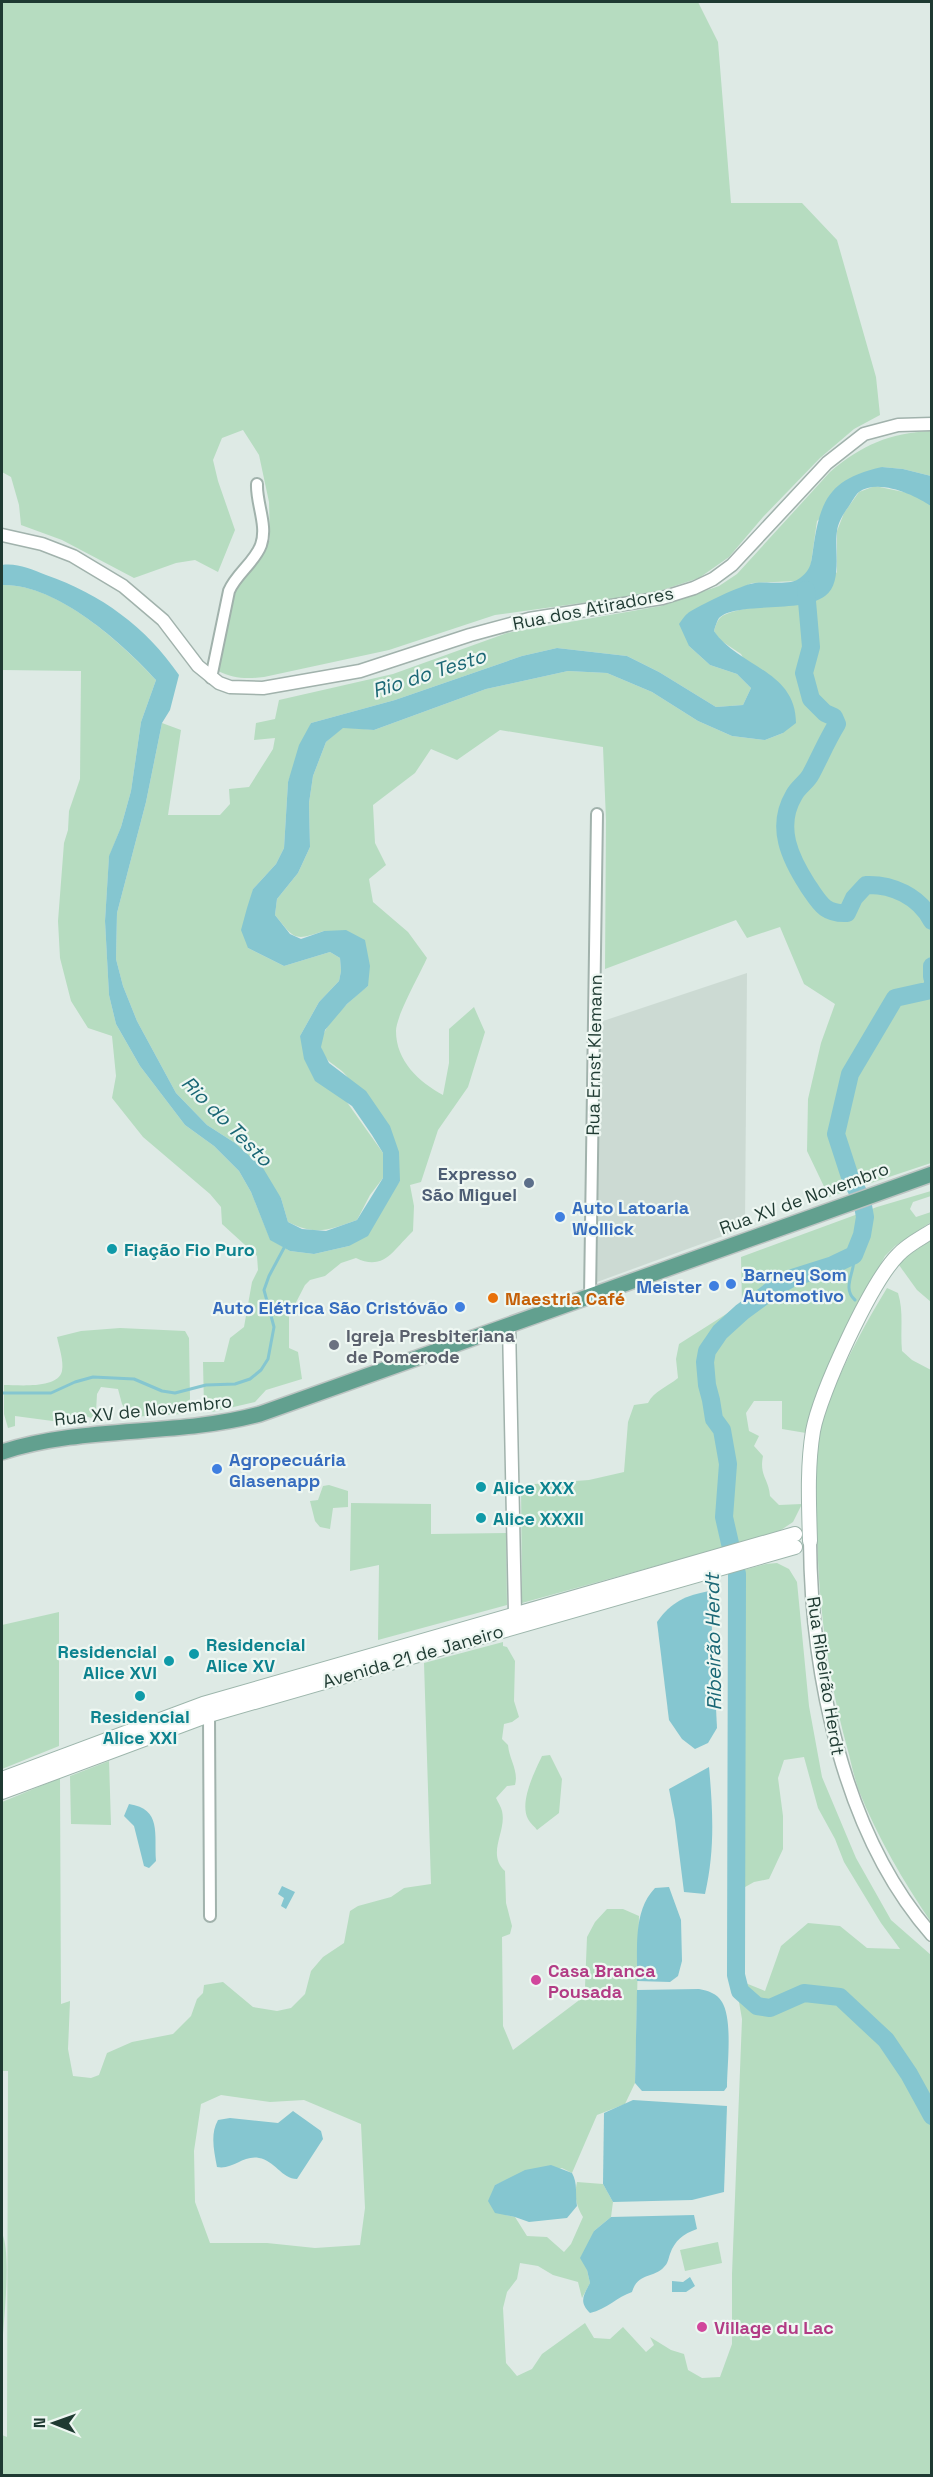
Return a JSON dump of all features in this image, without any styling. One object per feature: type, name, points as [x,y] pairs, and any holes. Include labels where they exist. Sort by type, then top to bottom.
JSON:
[{"type":"main road","name":"Rua XV de Novembro","points":[[2,1452],[50,1439],[197,1427],[239,1420],[932,1174]]},
{"type":"main road","name":"Rua Ribeirão Herdt","points":[[810,1541],[812,1438],[819,1409],[867,1303],[890,1265],[899,1254],[932,1231]]},
{"type":"main road","name":"Rua Ribeirão Herdt","points":[[796,1541],[809,1508]]},
{"type":"main road","points":[[796,1541],[806,1533],[810,1541]]},
{"type":"main road","name":"Avenida 21 de Janeiro","points":[[2,1792],[209,1715],[796,1541]]},
{"type":"main road","name":"Avenida 21 de Janeiro","points":[[2,1779],[203,1704],[515,1614],[725,1561]]},
{"type":"street","name":"Rua dos Atiradores","points":[[2,535],[42,544],[73,556],[123,586],[163,620],[198,666],[212,678],[230,687],[254,688],[360,671],[503,625],[662,598],[694,588],[713,579],[732,565],[827,463],[864,434],[898,425],[932,424]]},
{"type":"street","points":[[212,678],[229,591],[232,583],[261,545],[262,532],[257,484]]},
{"type":"street","name":"Rua Ernst Klemann","points":[[590,1296],[597,814]]},
{"type":"street","points":[[509,1325],[515,1614]]},
{"type":"street","name":"Rua Ribeirão Herdt","points":[[796,1541],[810,1572]]},
{"type":"street","name":"Rua Ribeirão Herdt","points":[[810,1541],[810,1572],[825,1689],[835,1743],[847,1785],[856,1808],[894,1881],[910,1908],[932,1935]]},
{"type":"street","points":[[209,1715],[210,1916]]},
{"type":"shaded area","points":[[747,973],[745,1228],[597,1282],[600,1022]]},
{"type":"green space","points":[[2,2],[698,2],[718,42],[731,203],[802,203],[837,240],[876,377],[880,415],[854,429],[820,458],[763,517],[729,557],[699,578],[653,593],[495,615],[389,650],[264,677],[241,678],[218,671],[236,585],[270,540],[269,502],[259,455],[243,430],[222,438],[213,460],[235,530],[218,572],[195,560],[176,563],[134,578],[62,540],[21,525],[19,505],[11,477],[2,472]]},
{"type":"green space","points":[[931,431],[931,476],[903,469],[882,467],[817,521],[810,570],[798,581],[752,583],[687,614],[689,646],[710,665],[737,674],[751,688],[743,705],[716,707],[659,672],[627,656],[557,648],[522,656],[395,700],[311,723],[288,782],[284,848],[276,864],[253,889],[248,948],[284,966],[330,952],[340,958],[339,981],[319,1002],[300,1036],[383,1153],[383,1178],[370,1195],[357,1220],[322,1230],[307,1229],[288,1222],[281,1198],[235,1143],[207,1125],[176,1093],[137,1021],[123,986],[116,959],[117,913],[146,802],[162,723],[181,730],[168,815],[220,815],[230,804],[229,789],[249,787],[273,749],[275,738],[254,740],[256,723],[275,719],[279,700],[393,674],[507,633],[661,606],[719,586],[737,574],[830,472],[853,454],[877,442],[902,434]]},
{"type":"green space","points":[[875,486],[913,494],[932,506],[931,1163],[829,1197],[807,1151],[808,1099],[821,1043],[835,1004],[804,984],[780,927],[747,938],[736,920],[605,969],[606,820],[603,747],[500,730],[457,760],[431,749],[415,773],[373,805],[375,843],[386,865],[369,879],[373,902],[408,932],[427,958],[397,1024],[397,1042],[400,1052],[410,1069],[418,1077],[443,1095],[449,1063],[449,1029],[474,1007],[485,1032],[468,1087],[438,1130],[421,1182],[410,1185],[414,1206],[413,1231],[394,1251],[381,1260],[366,1262],[356,1258],[341,1263],[325,1276],[310,1280],[305,1285],[289,1316],[289,1348],[298,1352],[302,1379],[266,1390],[255,1402],[212,1412],[204,1408],[203,1362],[224,1362],[230,1338],[244,1327],[252,1282],[258,1270],[257,1256],[222,1224],[221,1207],[210,1194],[143,1137],[112,1098],[116,1076],[112,1036],[88,1028],[71,1001],[60,958],[58,921],[64,843],[68,830],[69,811],[80,779],[81,671],[2,670],[2,585],[23,587],[65,604],[106,633],[156,680],[141,722],[131,791],[121,827],[109,857],[105,921],[109,995],[116,1024],[140,1066],[185,1125],[214,1146],[239,1171],[251,1192],[270,1239],[290,1251],[314,1254],[349,1246],[400,1181],[355,1090],[345,1074],[325,1057],[321,1047],[325,1030],[331,1022],[368,986],[324,931],[301,937],[296,936],[291,934],[275,915],[277,899],[298,873],[310,847],[309,803],[313,776],[326,742],[343,727],[374,730],[486,689],[568,671],[607,673],[652,692],[698,721],[732,736],[765,740],[783,733],[741,654],[720,640],[714,631],[722,616],[732,612],[766,606],[811,604],[837,572],[837,531],[844,513],[859,492]]},
{"type":"green space","points":[[931,1191],[931,1196],[913,1202],[910,1209],[916,1217],[931,1212],[931,1222],[895,1246],[885,1256],[860,1303],[813,1407],[806,1433],[782,1429],[782,1401],[754,1401],[746,1413],[749,1431],[759,1436],[754,1446],[763,1456],[762,1468],[770,1496],[779,1505],[802,1504],[793,1522],[778,1532],[522,1603],[521,1485],[589,1480],[624,1472],[628,1422],[634,1405],[648,1403],[657,1392],[678,1378],[676,1359],[679,1344],[742,1304],[741,1257],[877,1207]]},
{"type":"green space","points":[[931,1240],[931,1302],[917,1290],[899,1265],[906,1257]]},
{"type":"green space","points":[[887,1288],[898,1293],[900,1300],[902,1351],[912,1360],[931,1370],[931,1922],[874,1826],[857,1786],[834,1691],[821,1605],[817,1547],[816,1467],[819,1436],[838,1379]]},
{"type":"green space","points":[[120,1328],[185,1331],[189,1338],[190,1399],[181,1414],[130,1417],[122,1404],[118,1389],[101,1387],[97,1394],[96,1412],[91,1418],[75,1412],[60,1422],[15,1416],[15,1426],[8,1428],[4,1414],[4,1385],[38,1385],[54,1381],[59,1377],[62,1363],[57,1337],[81,1331]]},
{"type":"green space","points":[[329,1485],[348,1491],[348,1507],[333,1508],[330,1529],[320,1527],[315,1521],[310,1501],[318,1500],[323,1486]]},
{"type":"green space","points":[[351,1503],[431,1504],[431,1534],[506,1533],[507,1605],[378,1640],[379,1565],[350,1571]]},
{"type":"green space","points":[[777,1563],[789,1569],[797,1582],[809,1706],[822,1777],[856,1858],[891,1920],[931,1955],[931,2475],[2,2476],[2,2435],[7,2437],[8,2071],[2,2071],[2,1802],[60,1778],[61,2004],[70,2001],[68,2049],[73,2076],[91,2078],[99,2075],[107,2053],[132,2042],[173,2034],[191,2016],[197,1999],[203,1993],[204,1985],[223,1982],[253,2007],[277,2011],[291,2008],[305,1994],[311,1971],[323,1957],[344,1943],[350,1911],[358,1906],[391,1897],[404,1888],[431,1884],[424,1663],[503,1642],[503,1646],[507,1647],[515,1661],[514,1701],[519,1717],[504,1724],[502,1739],[508,1745],[516,1775],[515,1785],[507,1786],[496,1798],[502,1809],[503,1819],[497,1857],[505,1871],[506,1903],[512,1926],[510,1934],[502,1937],[503,2026],[513,2050],[578,2001],[585,1987],[587,1937],[595,1922],[607,1909],[623,1909],[639,1916],[635,2083],[625,2104],[597,2115],[572,2173],[562,2168],[507,2180],[495,2185],[506,2215],[515,2217],[527,2236],[547,2237],[564,2252],[571,2244],[583,2217],[576,2200],[577,2182],[603,2184],[613,2202],[611,2217],[594,2231],[587,2270],[590,2283],[582,2298],[578,2282],[553,2275],[538,2266],[520,2263],[517,2279],[507,2292],[503,2308],[506,2363],[517,2376],[532,2369],[542,2354],[585,2323],[594,2338],[610,2339],[623,2327],[646,2352],[654,2345],[650,2337],[671,2350],[684,2354],[688,2370],[702,2378],[720,2377],[732,2344],[732,2274],[742,2019],[736,1985],[743,1982],[765,1991],[781,1946],[808,1923],[840,1926],[867,1948],[900,1949],[881,1923],[844,1862],[835,1839],[818,1808],[804,1757],[784,1760],[778,1778],[783,1816],[783,1849],[769,1879],[754,1882],[738,1891],[731,1882],[731,1863],[737,1860],[737,1759],[731,1734],[730,1667],[734,1633],[729,1574]],"holes":[[[221,2095],[270,2102],[304,2100],[361,2124],[365,2208],[360,2245],[315,2248],[267,2243],[210,2243],[195,2202],[194,2151],[201,2104]]]},
{"type":"green space","points":[[59,1612],[59,1746],[2,1769],[2,1625]]},
{"type":"green space","points":[[550,1755],[562,1779],[559,1813],[537,1830],[529,1820],[525,1804],[532,1778],[542,1756]]},
{"type":"green space","points":[[109,1761],[111,1825],[71,1824],[70,1776]]},
{"type":"green space","points":[[2,2233],[7,2273],[2,2351]]},
{"type":"green space","points":[[718,2242],[722,2263],[685,2271],[680,2250]]},
{"type":"water","points":[[882,467],[903,469],[931,476],[931,506],[916,497],[886,487],[867,488],[859,492],[839,524],[836,538],[836,574],[831,590],[825,596],[801,605],[727,613],[719,618],[716,624],[714,631],[724,643],[776,680],[787,691],[793,705],[796,723],[783,733],[765,740],[732,736],[698,721],[652,692],[607,673],[568,671],[486,689],[374,730],[343,728],[326,742],[313,776],[309,803],[310,847],[298,873],[277,899],[275,915],[290,934],[301,939],[324,931],[346,930],[365,940],[370,966],[368,986],[347,1004],[325,1030],[321,1047],[329,1063],[366,1091],[390,1126],[399,1152],[400,1181],[368,1236],[349,1246],[314,1254],[290,1251],[270,1240],[251,1192],[239,1171],[214,1146],[185,1125],[140,1066],[116,1024],[109,995],[105,921],[109,856],[121,827],[131,791],[141,722],[156,680],[106,633],[65,604],[22,587],[2,585],[2,565],[19,566],[35,571],[104,602],[137,627],[179,675],[170,710],[162,723],[146,802],[117,913],[116,959],[123,986],[137,1021],[176,1093],[207,1125],[235,1143],[263,1168],[281,1198],[288,1222],[302,1229],[326,1231],[357,1220],[383,1178],[383,1153],[372,1135],[352,1106],[315,1081],[304,1059],[300,1036],[319,1002],[339,981],[340,958],[330,952],[284,966],[248,948],[241,930],[253,889],[276,864],[284,848],[288,782],[299,745],[311,723],[395,700],[522,656],[557,648],[627,656],[659,672],[716,707],[743,705],[751,688],[737,674],[710,665],[689,646],[679,624],[685,615],[693,610],[741,587],[755,583],[785,583],[800,578],[810,566],[819,518],[830,494],[850,478]]},
{"type":"water","points":[[710,1591],[717,1728],[708,1743],[695,1749],[682,1739],[669,1720],[657,1622],[680,1600]]},
{"type":"water","points":[[709,1767],[712,1831],[705,1894],[684,1892],[669,1789]]},
{"type":"water","points":[[129,1804],[140,1807],[152,1817],[156,1861],[149,1868],[144,1866],[134,1826],[124,1816]]},
{"type":"water","points":[[282,1886],[295,1892],[286,1909],[281,1906],[284,1898],[278,1894]]},
{"type":"water","points":[[669,1887],[681,1920],[682,1961],[678,1976],[670,1982],[637,1981],[637,1944],[639,1920],[643,1908],[655,1888]]},
{"type":"water","points":[[699,1989],[718,1996],[725,2010],[728,2031],[727,2087],[724,2091],[642,2091],[635,2083],[637,1990]]},
{"type":"water","points":[[633,2100],[727,2106],[724,2192],[692,2200],[613,2202],[603,2184],[604,2113]]},
{"type":"water","points":[[293,2111],[321,2131],[323,2139],[297,2179],[287,2176],[269,2162],[259,2158],[217,2167],[213,2137],[218,2120],[230,2118],[278,2123]]},
{"type":"water","points":[[551,2165],[572,2173],[574,2177],[577,2206],[567,2218],[529,2222],[495,2213],[488,2201],[495,2185],[525,2170]]},
{"type":"water","points":[[694,2215],[697,2229],[677,2241],[667,2263],[660,2271],[638,2281],[632,2292],[590,2313],[584,2306],[583,2299],[590,2283],[587,2270],[580,2258],[594,2231],[611,2217]]},
{"type":"water","points":[[690,2277],[695,2286],[686,2292],[672,2292],[672,2281],[683,2282]]},
{"type":"waterway","name":"Ribeirão Herdt","points":[[806,590],[811,647],[804,673],[811,699],[825,713],[834,717],[837,724],[811,774],[796,792],[788,807],[785,830],[791,853],[808,886],[823,906],[833,912],[847,913],[854,898],[866,885],[876,885],[895,889],[912,898],[932,921]]},
{"type":"waterway","name":"Ribeirão Herdt","points":[[932,966],[932,977]]},
{"type":"waterway","name":"Ribeirão Herdt","points":[[932,986],[931,990],[895,998],[850,1074],[836,1134],[850,1177],[862,1200],[865,1217],[862,1235],[854,1255],[833,1265],[792,1278],[776,1287],[742,1312],[720,1332],[707,1351],[705,1362],[714,1419],[722,1430],[728,1464],[724,1517],[737,1574],[736,1975],[740,1991],[757,2006],[770,2008],[804,1993],[840,1997],[886,2040],[909,2074],[932,2116]]},
{"type":"waterway","points":[[2,1393],[51,1393],[93,1377],[134,1379],[162,1391],[175,1393],[206,1385],[235,1384],[250,1379],[261,1370],[268,1359],[274,1327],[264,1290],[285,1246]]},
{"type":"waterway","points":[[854,1255],[849,1290],[855,1300]]},
{"type":"place","name":"Expresso São Miguel","points":[[529,1183]]},
{"type":"place","name":"Auto Latoaria Wollick","points":[[560,1217]]},
{"type":"place","name":"Fiação Fio Puro","points":[[112,1249]]},
{"type":"place","name":"Barney Som Automotivo","points":[[731,1284]]},
{"type":"place","name":"Meister","points":[[714,1286]]},
{"type":"place","name":"Maestria Café","points":[[493,1298]]},
{"type":"place","name":"Auto Elétrica São Cristóvão","points":[[460,1307]]},
{"type":"place","name":"Igreja Presbiteriana de Pomerode","points":[[334,1345]]},
{"type":"place","name":"Agropecuária Glasenapp","points":[[217,1469]]},
{"type":"place","name":"Alice XXX","points":[[481,1487]]},
{"type":"place","name":"Alice XXXII","points":[[481,1518]]},
{"type":"place","name":"Residencial Alice XV","points":[[194,1654]]},
{"type":"place","name":"Residencial Alice XVI","points":[[169,1661]]},
{"type":"place","name":"Residencial Alice XXI","points":[[140,1696]]},
{"type":"place","name":"Casa Branca Pousada","points":[[536,1980]]},
{"type":"place","name":"Village du Lac","points":[[702,2327]]},
{"type":"water label","name":"Rio do Testo","points":[[429,673]]},
{"type":"water label","name":"Rio do Testo","points":[[227,1121]]}]
